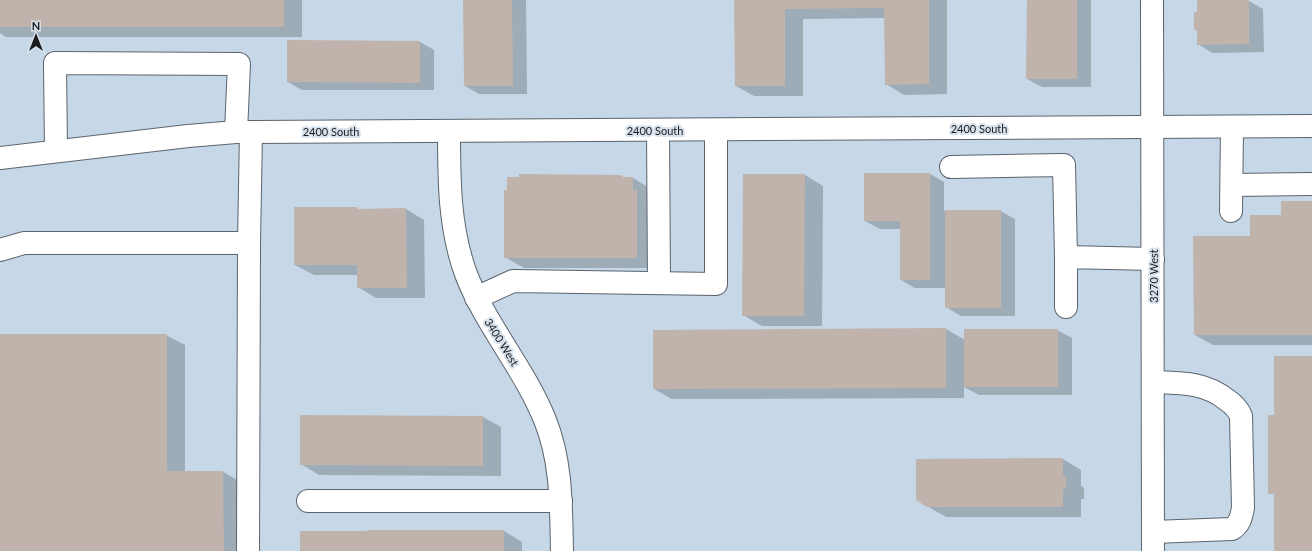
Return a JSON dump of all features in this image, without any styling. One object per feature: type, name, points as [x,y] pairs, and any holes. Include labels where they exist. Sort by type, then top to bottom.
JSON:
[{"type":"street","name":"3270 West","points":[[1152,0],[1154,541]]},
{"type":"street","points":[[56,151],[56,63],[239,64],[249,243],[248,551]]},
{"type":"street","name":"2400 South","points":[[0,158],[188,136],[244,132],[1312,126]]},
{"type":"street","points":[[1231,211],[1232,127]]},
{"type":"street","points":[[658,130],[659,283]]},
{"type":"street","points":[[476,298],[513,281],[716,284],[716,130]]},
{"type":"street","name":"3400 West","points":[[449,131],[449,190],[457,245],[476,298],[490,324],[514,361],[545,420],[553,445],[558,473],[561,501],[562,551]]},
{"type":"street","points":[[951,167],[1064,165],[1066,307]]},
{"type":"street","points":[[1232,185],[1312,184]]},
{"type":"street","points":[[0,250],[24,243],[249,243]]},
{"type":"street","points":[[1066,257],[1153,259]]},
{"type":"street","points":[[1153,382],[1187,384],[1212,390],[1221,395],[1239,411],[1241,416],[1243,508],[1240,520],[1232,529],[1154,541]]},
{"type":"street","points":[[308,501],[561,501]]},
{"type":"shaded area","points":[[0,0],[1312,0],[1312,551],[0,551]]},
{"type":"building","points":[[0,0],[284,0],[284,27],[0,27]]},
{"type":"building","points":[[463,0],[512,0],[513,86],[464,86]]},
{"type":"building","points":[[734,0],[929,0],[929,84],[885,85],[884,8],[785,9],[785,86],[735,86]]},
{"type":"building","points":[[1027,0],[1077,0],[1077,79],[1026,79]]},
{"type":"building","points":[[1197,0],[1249,0],[1249,44],[1197,45],[1197,30],[1194,30],[1194,12],[1197,12]]},
{"type":"building","points":[[287,40],[420,41],[420,83],[287,82]]},
{"type":"building","points":[[864,173],[930,173],[930,280],[900,280],[900,221],[864,221]]},
{"type":"building","points":[[519,174],[621,175],[621,177],[633,177],[633,190],[637,190],[637,258],[504,258],[504,190],[507,190],[507,177],[519,177]]},
{"type":"building","points":[[743,174],[805,174],[804,316],[742,316]]},
{"type":"building","points":[[1281,201],[1312,201],[1312,335],[1194,335],[1193,236],[1250,236],[1250,215],[1281,215]]},
{"type":"building","points":[[294,207],[357,207],[357,209],[406,208],[407,288],[357,288],[357,265],[294,265]]},
{"type":"building","points":[[945,210],[1001,210],[1001,308],[945,308]]},
{"type":"building","points":[[946,328],[946,388],[653,389],[653,330]]},
{"type":"building","points":[[964,329],[1058,329],[1058,387],[964,387]]},
{"type":"building","points":[[0,334],[167,334],[167,471],[223,471],[224,551],[0,551]]},
{"type":"building","points":[[1274,356],[1312,356],[1312,551],[1274,551],[1274,494],[1268,494],[1268,415],[1274,415]]},
{"type":"building","points":[[300,415],[483,416],[483,466],[300,465]]},
{"type":"building","points":[[1063,458],[1063,476],[1066,476],[1066,489],[1063,489],[1063,507],[927,507],[916,500],[916,459]]},
{"type":"building","points":[[504,530],[504,551],[300,551],[300,531]]}]
